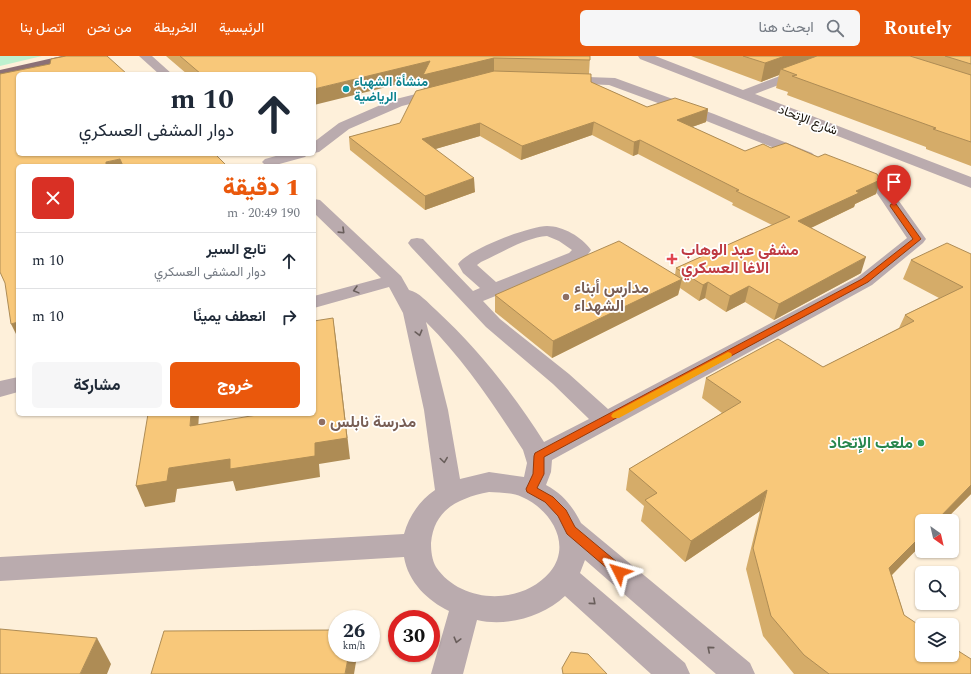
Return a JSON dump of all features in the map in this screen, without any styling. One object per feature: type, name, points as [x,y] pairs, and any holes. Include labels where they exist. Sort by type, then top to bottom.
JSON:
[{"type":"main road","points":[[39,72],[81,59]]},
{"type":"main road","points":[[0,74],[81,59]]},
{"type":"main road","points":[[0,82],[16,78]]},
{"type":"street","points":[[145,56],[164,72]]},
{"type":"street","name":"شارع الإتحاد","points":[[644,56],[971,183]]},
{"type":"street","points":[[744,95],[750,91],[844,56]]},
{"type":"street","points":[[539,456],[865,281],[917,239],[878,184],[709,117],[611,81],[548,79]]},
{"type":"street","points":[[316,147],[344,126],[397,103],[457,88]]},
{"type":"street","points":[[268,161],[291,156]]},
{"type":"street","points":[[316,206],[442,326],[508,406],[539,456],[538,474],[531,489]]},
{"type":"street","points":[[470,299],[493,290],[576,257],[582,250],[558,233],[546,231],[533,234],[474,258],[467,264],[470,269],[493,290]]},
{"type":"street","points":[[417,243],[493,323],[560,379],[606,421]]},
{"type":"street","points":[[316,302],[397,284]]},
{"type":"street","points":[[397,284],[413,313],[421,341],[436,410],[449,494]]},
{"type":"street","points":[[0,389],[16,385]]},
{"type":"street","points":[[489,482],[510,483],[531,489],[549,500],[562,513],[571,531],[574,546],[571,562],[564,577],[551,591],[533,602],[511,609],[488,610],[466,605],[445,595],[428,581],[419,563],[416,545],[420,525],[431,507],[449,494],[468,486],[489,482]]},
{"type":"street","points":[[571,531],[740,674]]},
{"type":"street","points":[[0,569],[416,545]]},
{"type":"street","points":[[564,577],[674,674]]},
{"type":"street","points":[[447,674],[466,605]]},
{"type":"green space","points":[[0,56],[42,56],[0,66]]},
{"type":"building","points":[[66,56],[107,56],[125,72],[16,72],[16,156],[217,156],[225,164],[122,164],[120,159],[106,162],[106,164],[16,164],[16,323],[11,324],[5,283],[0,272],[0,74],[50,64],[51,59]]},
{"type":"building","name":"منشأة الشهباء الرياضية","points":[[180,56],[590,56],[590,60],[494,58],[423,75],[430,61],[316,89],[316,72],[199,72]]},
{"type":"building","points":[[743,56],[785,56],[765,63]]},
{"type":"building","points":[[817,56],[910,56],[971,75],[971,142],[792,76],[797,75],[781,69]]},
{"type":"building","points":[[945,56],[971,56],[971,64]]},
{"type":"building","points":[[494,71],[591,74],[591,82],[647,107],[675,98],[708,109],[677,120],[745,151],[763,144],[771,148],[786,143],[818,157],[825,154],[877,174],[880,180],[856,191],[859,193],[798,221],[866,257],[779,304],[749,286],[730,296],[708,282],[703,285],[676,268],[790,217],[736,191],[739,190],[640,140],[634,142],[594,122],[522,146],[480,123],[422,139],[474,178],[425,196],[349,137],[400,123],[416,91]]},
{"type":"building","points":[[619,241],[682,279],[553,341],[495,295]]},
{"type":"building","points":[[947,243],[971,254],[971,485],[943,514],[915,514],[915,542],[889,568],[904,615],[915,622],[915,662],[959,662],[959,651],[971,659],[971,674],[829,674],[804,655],[771,616],[753,548],[767,490],[691,541],[645,500],[657,493],[629,469],[741,402],[706,378],[778,339],[823,367],[914,321],[905,315],[963,287],[911,260]]},
{"type":"building","name":"مدرسة نابلس","points":[[333,318],[347,438],[315,443],[315,456],[230,469],[230,459],[169,468],[167,481],[136,486],[148,416],[191,416],[190,426],[251,416],[316,416],[316,321]]},
{"type":"building","points":[[0,629],[97,638],[80,674],[0,674]]},
{"type":"building","points":[[328,630],[328,662],[347,662],[345,674],[151,674],[164,631]]},
{"type":"building","points":[[571,652],[588,654],[607,674],[563,674],[562,668]]},
{"type":"slow traffic","points":[[616,416],[728,355]]},
{"type":"place","name":"منشأة الشهباء الرياضية","points":[[346,89]]},
{"type":"place","name":"مشفى عبد الوهاب الاغا العسكري","points":[[672,259]]},
{"type":"place","name":"مدارس أبناء الشهداء","points":[[566,297]]},
{"type":"place","name":"مدرسة نابلس","points":[[322,422]]},
{"type":"place","name":"ملعب الإتحاد","points":[[921,443]]},
{"type":"route","points":[[619,572],[571,531],[562,513],[549,500],[531,489],[538,474],[539,456],[865,281],[917,239],[894,206]]}]
